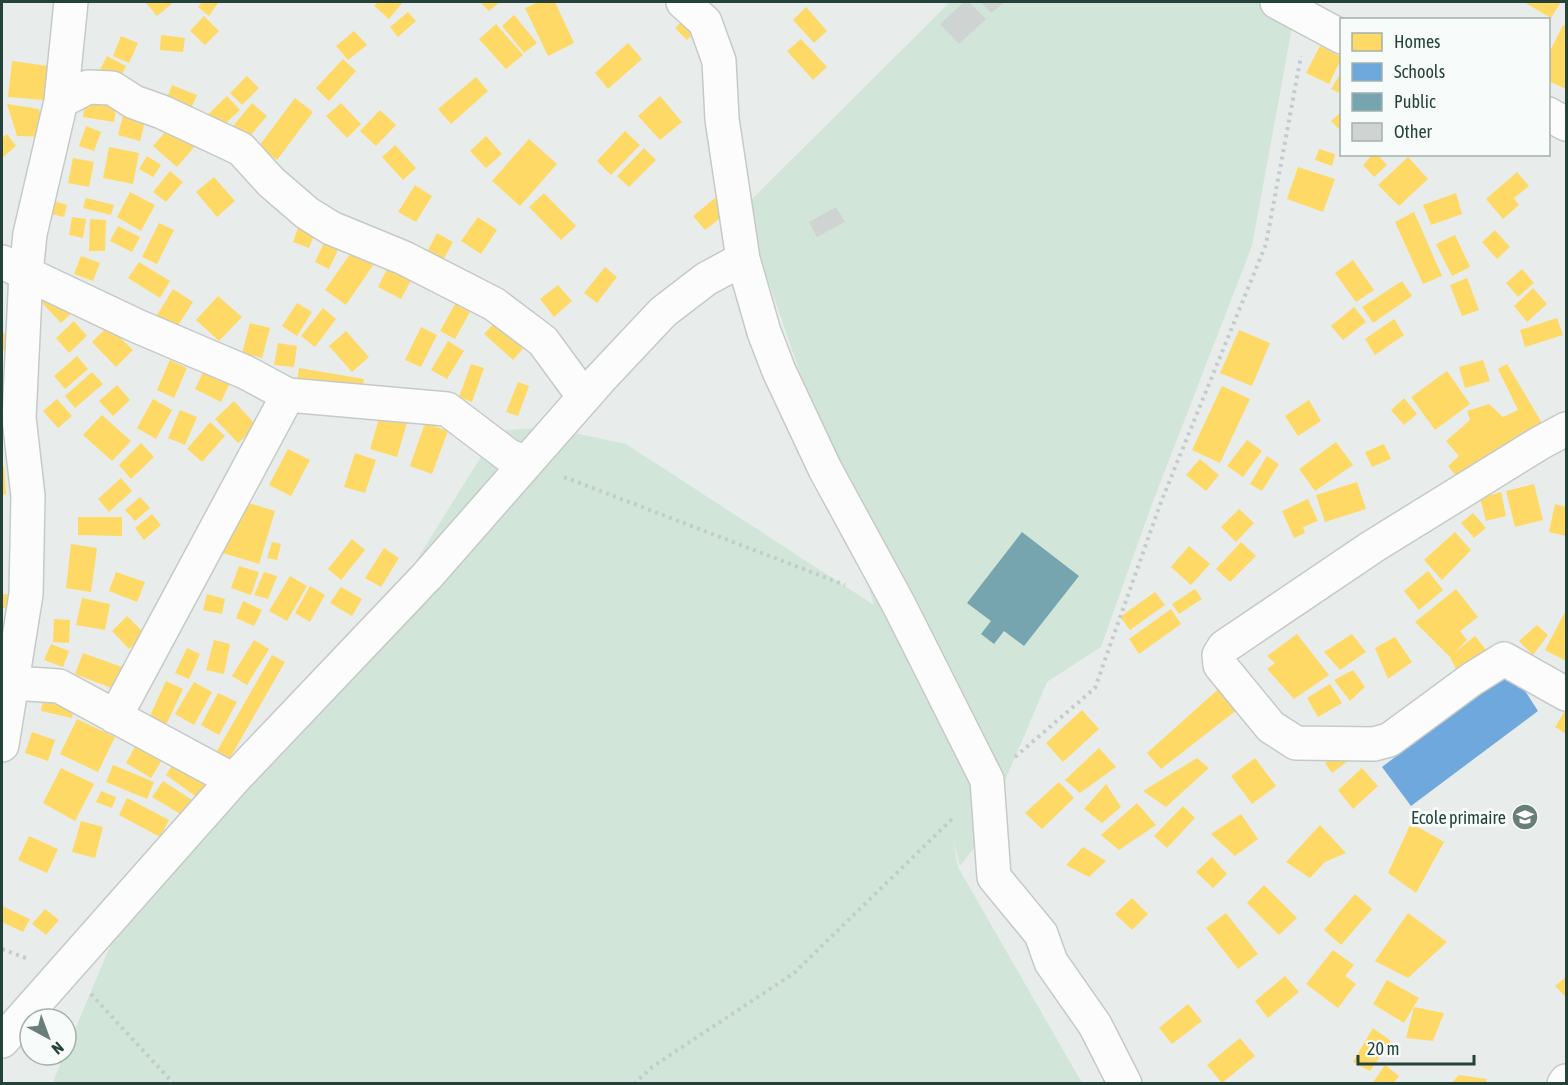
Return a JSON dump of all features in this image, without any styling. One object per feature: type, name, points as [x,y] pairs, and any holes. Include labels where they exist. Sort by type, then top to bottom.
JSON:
[{"type":"street","points":[[2,746],[26,594],[28,496],[19,418],[14,268],[30,234],[61,101],[71,2]]},
{"type":"street","points":[[683,2],[705,22],[719,61],[722,119],[743,259],[764,332],[779,371],[825,469],[899,605],[987,780],[994,877],[1041,934],[1051,962],[1095,1025],[1125,1083]]},
{"type":"street","points":[[1277,2],[1311,10],[1340,36]]},
{"type":"street","points":[[61,101],[88,87],[112,88],[134,102],[162,112],[241,149],[271,182],[307,213],[331,228],[394,254],[494,304],[543,341],[584,397]]},
{"type":"street","points":[[1550,115],[1566,124]]},
{"type":"street","points":[[2,1041],[233,780],[426,576],[525,462],[663,312],[706,279],[743,259]]},
{"type":"street","points":[[14,268],[137,326],[245,372],[288,395],[447,410],[509,456],[525,462]]},
{"type":"street","points":[[115,717],[288,395]]},
{"type":"street","points":[[1558,440],[1372,547],[1224,647],[1219,655],[1220,665],[1271,727],[1296,743],[1374,744],[1389,740],[1472,679],[1504,659],[1566,694]]},
{"type":"street","points":[[12,683],[59,686],[233,780]]},
{"type":"path","points":[[633,1083],[652,1067],[794,973],[944,829],[987,780],[1095,688],[1161,502],[1266,244],[1311,10]]},
{"type":"path","points":[[525,462],[899,605]]},
{"type":"path","points":[[2,949],[56,970],[67,970],[174,1083]]},
{"type":"green space","points":[[950,2],[1282,2],[1295,11],[1252,246],[1152,504],[1101,647],[1047,682],[979,842],[960,866],[953,840],[958,867],[1082,1083],[52,1084],[59,1067],[78,1067],[78,1022],[140,875],[383,614],[497,431],[547,427],[626,444],[874,605],[842,494],[743,208]]},
{"type":"building: Homes","points":[[145,2],[174,2],[157,16]]},
{"type":"building: Homes","points":[[202,2],[218,3],[209,16],[198,7]]},
{"type":"building: Homes","points":[[378,2],[403,2],[389,19],[374,6]]},
{"type":"building: Homes","points":[[480,2],[500,2],[489,11]]},
{"type":"building: Homes","points":[[539,2],[555,2],[574,43],[548,56],[525,8]]},
{"type":"building: Homes","points":[[1524,2],[1561,2],[1551,18]]},
{"type":"building: Homes","points":[[806,7],[827,31],[814,43],[793,20]]},
{"type":"building: Homes","points":[[408,12],[416,21],[398,37],[390,27]]},
{"type":"building: Homes","points":[[689,14],[701,27],[687,40],[675,28]]},
{"type":"building: Homes","points":[[514,15],[537,43],[524,53],[502,26]]},
{"type":"building: Homes","points":[[204,16],[219,31],[205,45],[190,31]]},
{"type":"building: Homes","points":[[496,24],[523,55],[506,69],[479,39]]},
{"type":"building: Homes","points":[[1563,25],[1566,27],[1566,89],[1550,82],[1550,51]]},
{"type":"building: Homes","points":[[354,31],[367,45],[348,60],[336,46]]},
{"type":"building: Homes","points":[[161,35],[185,38],[183,52],[160,50]]},
{"type":"building: Homes","points":[[121,36],[138,43],[129,63],[113,56]]},
{"type":"building: Homes","points":[[801,39],[827,67],[813,80],[787,51]]},
{"type":"building: Homes","points":[[628,43],[642,59],[608,89],[595,73]]},
{"type":"building: Homes","points":[[1320,46],[1340,56],[1340,61],[1329,84],[1306,73]]},
{"type":"building: Homes","points":[[107,56],[126,66],[117,84],[98,74]]},
{"type":"building: Homes","points":[[343,59],[356,71],[329,101],[316,88]]},
{"type":"building: Homes","points":[[12,61],[48,66],[44,100],[8,97]]},
{"type":"building: Homes","points":[[1340,74],[1340,93],[1331,89]]},
{"type":"building: Homes","points":[[247,76],[259,88],[242,105],[230,93]]},
{"type":"building: Homes","points":[[476,77],[488,91],[451,124],[438,109]]},
{"type":"building: Homes","points":[[172,85],[197,95],[189,113],[165,103]]},
{"type":"building: Homes","points":[[86,94],[118,98],[114,122],[83,117]]},
{"type":"building: Homes","points":[[227,96],[240,110],[216,132],[203,119]]},
{"type":"building: Homes","points":[[660,96],[682,122],[660,140],[638,116]]},
{"type":"building: Homes","points":[[295,98],[313,112],[277,160],[259,146]]},
{"type":"building: Homes","points":[[252,103],[267,116],[245,142],[230,130]]},
{"type":"building: Homes","points":[[341,103],[361,124],[347,138],[326,116]]},
{"type":"building: Homes","points":[[7,104],[39,109],[47,137],[17,136]]},
{"type":"building: Homes","points":[[380,110],[396,125],[376,146],[360,131]]},
{"type":"building: Homes","points":[[124,112],[146,118],[140,141],[118,135]]},
{"type":"building: Homes","points":[[1340,113],[1340,130],[1331,121]]},
{"type":"building: Homes","points":[[172,124],[196,145],[177,167],[153,146]]},
{"type":"building: Homes","points":[[86,126],[101,132],[94,151],[79,146]]},
{"type":"building: Homes","points":[[625,131],[640,145],[611,175],[597,161]]},
{"type":"building: Homes","points":[[7,134],[16,146],[2,158],[2,138]]},
{"type":"building: Homes","points":[[486,136],[502,154],[486,168],[470,151]]},
{"type":"building: Homes","points":[[529,139],[557,164],[520,206],[492,181]]},
{"type":"building: Homes","points":[[395,145],[416,168],[403,180],[382,157]]},
{"type":"building: Homes","points":[[109,147],[139,153],[133,184],[103,178]]},
{"type":"building: Homes","points":[[644,148],[656,160],[629,187],[617,176]]},
{"type":"building: Homes","points":[[1319,149],[1335,154],[1332,166],[1315,160]]},
{"type":"building: Homes","points":[[147,156],[161,165],[153,177],[139,169]]},
{"type":"building: Homes","points":[[1371,156],[1379,156],[1387,165],[1374,177],[1363,165]]},
{"type":"building: Homes","points":[[1408,157],[1428,179],[1399,206],[1378,185]]},
{"type":"building: Homes","points":[[73,158],[94,162],[89,187],[68,183]]},
{"type":"building: Homes","points":[[1298,167],[1335,179],[1323,212],[1287,199]]},
{"type":"building: Homes","points":[[170,171],[183,182],[166,202],[153,192]]},
{"type":"building: Homes","points":[[1517,172],[1529,186],[1514,198],[1519,205],[1503,219],[1486,199]]},
{"type":"building: Homes","points":[[214,177],[235,201],[217,217],[196,192]]},
{"type":"building: Homes","points":[[415,185],[432,196],[416,222],[398,212]]},
{"type":"building: Homes","points":[[130,192],[155,205],[141,231],[117,217]]},
{"type":"building: Homes","points":[[544,193],[576,226],[561,240],[529,207]]},
{"type":"building: Homes","points":[[1456,193],[1462,214],[1431,225],[1423,205]]},
{"type":"building: Homes","points":[[86,198],[114,205],[111,215],[83,208]]},
{"type":"building: Homes","points":[[715,198],[727,213],[705,230],[693,216]]},
{"type":"building: Homes","points":[[51,200],[67,205],[64,217],[47,213]]},
{"type":"building: Homes","points":[[1414,212],[1442,276],[1423,284],[1395,222]]},
{"type":"building: Homes","points":[[72,217],[86,219],[83,238],[69,235]]},
{"type":"building: Homes","points":[[478,217],[497,230],[481,254],[461,241]]},
{"type":"building: Homes","points":[[90,219],[106,220],[105,251],[89,251]]},
{"type":"building: Homes","points":[[300,222],[317,227],[309,248],[293,242]]},
{"type":"building: Homes","points":[[159,223],[174,230],[157,264],[142,257]]},
{"type":"building: Homes","points":[[118,226],[140,237],[132,252],[110,241]]},
{"type":"building: Homes","points":[[1495,230],[1510,247],[1497,259],[1482,242]]},
{"type":"building: Homes","points":[[329,232],[343,239],[329,269],[315,262]]},
{"type":"building: Homes","points":[[437,233],[453,242],[440,266],[424,258]]},
{"type":"building: Homes","points":[[1455,235],[1470,267],[1452,276],[1436,244]]},
{"type":"building: Homes","points":[[357,244],[378,258],[346,305],[325,290]]},
{"type":"building: Homes","points":[[81,256],[100,263],[93,281],[74,274]]},
{"type":"building: Homes","points":[[1353,260],[1374,290],[1356,302],[1335,273]]},
{"type":"building: Homes","points":[[139,262],[170,281],[160,298],[128,278]]},
{"type":"building: Homes","points":[[390,263],[414,275],[401,299],[378,287]]},
{"type":"building: Homes","points":[[605,267],[617,277],[597,303],[584,293]]},
{"type":"building: Homes","points":[[1522,269],[1534,283],[1518,297],[1506,283]]},
{"type":"building: Homes","points":[[1467,278],[1479,310],[1462,316],[1450,285]]},
{"type":"building: Homes","points":[[1402,281],[1412,296],[1373,323],[1362,307]]},
{"type":"building: Homes","points":[[558,285],[572,301],[554,317],[540,299]]},
{"type":"building: Homes","points":[[1533,288],[1547,304],[1527,322],[1514,306]]},
{"type":"building: Homes","points":[[58,289],[76,309],[61,323],[42,303]]},
{"type":"building: Homes","points":[[173,289],[193,302],[177,327],[157,315]]},
{"type":"building: Homes","points":[[218,296],[242,317],[219,341],[196,320]]},
{"type":"building: Homes","points":[[297,303],[312,312],[297,336],[282,326]]},
{"type":"building: Homes","points":[[455,304],[470,312],[455,339],[440,331]]},
{"type":"building: Homes","points":[[1354,307],[1366,322],[1343,340],[1331,326]]},
{"type":"building: Homes","points":[[323,308],[336,319],[315,347],[301,336]]},
{"type":"building: Homes","points":[[499,318],[527,344],[513,360],[484,334]]},
{"type":"building: Homes","points":[[1557,318],[1563,335],[1525,347],[1520,330]]},
{"type":"building: Homes","points":[[1394,319],[1404,335],[1375,355],[1365,339]]},
{"type":"building: Homes","points":[[74,321],[87,336],[69,353],[56,338]]},
{"type":"building: Homes","points":[[250,323],[270,328],[262,358],[242,353]]},
{"type":"building: Homes","points":[[108,326],[133,350],[116,367],[92,342]]},
{"type":"building: Homes","points":[[421,327],[437,335],[421,367],[405,360]]},
{"type":"building: Homes","points":[[1239,330],[1270,343],[1252,386],[1220,373]]},
{"type":"building: Homes","points":[[346,331],[369,357],[352,372],[329,346]]},
{"type":"building: Homes","points":[[2,333],[19,337],[16,353],[2,350]]},
{"type":"building: Homes","points":[[448,341],[464,351],[447,379],[431,370]]},
{"type":"building: Homes","points":[[278,343],[297,346],[294,367],[274,365]]},
{"type":"building: Homes","points":[[77,356],[88,369],[65,389],[54,376]]},
{"type":"building: Homes","points":[[170,360],[187,368],[174,398],[157,390]]},
{"type":"building: Homes","points":[[1483,360],[1490,381],[1465,388],[1459,367]]},
{"type":"building: Homes","points":[[207,364],[233,376],[221,402],[195,389]]},
{"type":"building: Homes","points":[[471,364],[484,368],[472,402],[459,397]]},
{"type":"building: Homes","points":[[1507,364],[1542,423],[1497,452],[1462,483],[1448,466],[1459,456],[1446,441],[1470,420],[1467,411],[1489,404],[1503,417],[1518,410],[1498,369]]},
{"type":"building: Homes","points":[[299,368],[364,379],[360,399],[296,388]]},
{"type":"building: Homes","points":[[1447,371],[1470,404],[1435,430],[1411,397]]},
{"type":"building: Homes","points":[[92,372],[103,384],[75,408],[65,396]]},
{"type":"building: Homes","points":[[518,382],[529,386],[518,416],[506,412]]},
{"type":"building: Homes","points":[[117,385],[130,400],[113,416],[99,401]]},
{"type":"building: Homes","points":[[1222,386],[1250,399],[1220,463],[1192,450]]},
{"type":"building: Homes","points":[[1404,398],[1417,414],[1404,425],[1391,410]]},
{"type":"building: Homes","points":[[57,399],[72,416],[58,428],[43,411]]},
{"type":"building: Homes","points":[[153,399],[172,410],[156,439],[137,428]]},
{"type":"building: Homes","points":[[1309,400],[1321,421],[1298,436],[1285,416]]},
{"type":"building: Homes","points":[[234,401],[257,426],[238,443],[215,419]]},
{"type":"building: Homes","points":[[180,410],[197,417],[185,445],[168,438]]},
{"type":"building: Homes","points":[[102,415],[131,441],[112,461],[83,435]]},
{"type":"building: Homes","points":[[380,415],[407,423],[397,457],[370,449]]},
{"type":"building: Homes","points":[[210,422],[225,436],[202,462],[187,449]]},
{"type":"building: Homes","points":[[425,423],[448,431],[432,474],[410,466]]},
{"type":"building: Homes","points":[[1247,440],[1262,451],[1243,477],[1227,466]]},
{"type":"building: Homes","points":[[1336,442],[1353,465],[1315,491],[1299,469]]},
{"type":"building: Homes","points":[[141,443],[154,457],[131,479],[119,465]]},
{"type":"building: Homes","points":[[1384,444],[1391,459],[1372,467],[1365,452]]},
{"type":"building: Homes","points":[[288,449],[310,460],[291,496],[269,485]]},
{"type":"building: Homes","points":[[355,453],[376,460],[365,493],[344,487]]},
{"type":"building: Homes","points":[[1267,456],[1279,464],[1262,491],[1250,484]]},
{"type":"building: Homes","points":[[1200,459],[1219,475],[1206,491],[1186,475]]},
{"type":"building: Homes","points":[[2,466],[4,466],[6,494],[2,495]]},
{"type":"building: Homes","points":[[121,478],[132,491],[109,512],[98,499]]},
{"type":"building: Homes","points":[[1357,482],[1366,509],[1325,522],[1316,495]]},
{"type":"building: Homes","points":[[1534,484],[1543,520],[1515,527],[1506,491]]},
{"type":"building: Homes","points":[[1501,492],[1506,516],[1486,521],[1480,498]]},
{"type":"building: Homes","points":[[140,497],[150,508],[135,521],[125,510]]},
{"type":"building: Homes","points":[[1308,499],[1318,521],[1303,527],[1305,533],[1294,538],[1282,511]]},
{"type":"building: Homes","points":[[239,500],[275,511],[259,564],[223,553]]},
{"type":"building: Homes","points":[[1555,504],[1566,507],[1566,536],[1549,532]]},
{"type":"building: Homes","points":[[1239,509],[1254,523],[1236,542],[1221,527]]},
{"type":"building: Homes","points":[[1473,513],[1486,528],[1474,538],[1461,523]]},
{"type":"building: Homes","points":[[152,514],[161,525],[144,540],[135,528]]},
{"type":"building: Homes","points":[[78,517],[122,517],[122,536],[78,535]]},
{"type":"building: Homes","points":[[1455,532],[1471,550],[1442,580],[1424,560]]},
{"type":"building: Homes","points":[[352,539],[365,550],[341,580],[328,569]]},
{"type":"building: Homes","points":[[272,542],[281,544],[277,560],[267,558]]},
{"type":"building: Homes","points":[[1241,542],[1256,556],[1230,582],[1216,569]]},
{"type":"building: Homes","points":[[71,544],[97,548],[91,592],[66,588]]},
{"type":"building: Homes","points":[[1189,546],[1210,564],[1191,585],[1171,567]]},
{"type":"building: Homes","points":[[384,548],[399,558],[381,587],[365,578]]},
{"type":"building: Homes","points":[[239,566],[259,572],[251,595],[231,588]]},
{"type":"building: Homes","points":[[1428,571],[1443,590],[1419,610],[1404,591]]},
{"type":"building: Homes","points":[[116,572],[145,582],[137,602],[109,591]]},
{"type":"building: Homes","points":[[264,572],[277,576],[268,599],[254,595]]},
{"type":"building: Homes","points":[[290,576],[307,586],[287,621],[269,611]]},
{"type":"building: Homes","points":[[310,586],[325,595],[310,622],[295,613]]},
{"type":"building: Homes","points":[[341,587],[362,599],[352,616],[330,603]]},
{"type":"building: Homes","points":[[1195,589],[1202,599],[1179,614],[1172,604]]},
{"type":"building: Homes","points":[[1456,589],[1478,617],[1460,631],[1467,640],[1454,653],[1475,636],[1491,656],[1461,679],[1450,657],[1415,622]]},
{"type":"building: Homes","points":[[1155,592],[1165,605],[1130,630],[1120,617]]},
{"type":"building: Homes","points":[[2,594],[17,595],[17,609],[2,608]]},
{"type":"building: Homes","points":[[207,594],[225,599],[222,614],[203,610]]},
{"type":"building: Homes","points":[[82,598],[110,604],[105,630],[76,625]]},
{"type":"building: Homes","points":[[243,601],[262,610],[254,626],[236,618]]},
{"type":"building: Homes","points":[[1171,609],[1181,624],[1139,654],[1129,639]]},
{"type":"building: Homes","points":[[1566,613],[1566,661],[1545,650]]},
{"type":"building: Homes","points":[[127,616],[145,634],[129,649],[112,631]]},
{"type":"building: Homes","points":[[54,619],[70,620],[69,643],[53,642]]},
{"type":"building: Homes","points":[[1537,625],[1548,635],[1533,655],[1519,641]]},
{"type":"building: Homes","points":[[1297,634],[1329,675],[1294,699],[1267,669],[1275,663],[1267,656]]},
{"type":"building: Homes","points":[[1352,634],[1366,652],[1340,670],[1324,652]]},
{"type":"building: Homes","points":[[1395,637],[1412,662],[1388,679],[1375,648]]},
{"type":"building: Homes","points":[[214,640],[230,644],[224,674],[206,670]]},
{"type":"building: Homes","points":[[254,640],[269,649],[247,685],[232,676]]},
{"type":"building: Homes","points":[[51,644],[69,651],[63,667],[44,660]]},
{"type":"building: Homes","points":[[187,648],[200,654],[189,679],[175,673]]},
{"type":"building: Homes","points":[[83,653],[122,667],[114,689],[75,674]]},
{"type":"building: Homes","points":[[272,655],[285,662],[230,758],[217,751]]},
{"type":"building: Homes","points":[[1353,670],[1365,687],[1350,701],[1334,680]]},
{"type":"building: Homes","points":[[166,681],[183,689],[166,725],[149,718]]},
{"type":"building: Homes","points":[[194,682],[212,692],[194,725],[175,714]]},
{"type":"building: Homes","points":[[1224,684],[1242,706],[1161,769],[1147,753]]},
{"type":"building: Homes","points":[[1330,684],[1342,703],[1318,717],[1307,698]]},
{"type":"building: Homes","points":[[218,693],[237,702],[219,735],[201,725]]},
{"type":"building: Homes","points":[[44,695],[75,701],[72,718],[41,711]]},
{"type":"building: Homes","points":[[1566,709],[1566,734],[1555,727]]},
{"type":"building: Homes","points":[[1082,710],[1099,729],[1063,762],[1046,743]]},
{"type":"building: Homes","points":[[77,719],[115,737],[98,772],[60,754]]},
{"type":"building: Homes","points":[[32,732],[55,740],[48,761],[25,753]]},
{"type":"building: Homes","points":[[136,745],[162,760],[151,778],[126,763]]},
{"type":"building: Homes","points":[[1347,745],[1356,755],[1332,773],[1325,763]]},
{"type":"building: Homes","points":[[1099,748],[1116,767],[1080,793],[1065,780]]},
{"type":"building: Homes","points":[[178,756],[211,780],[198,798],[166,775]]},
{"type":"building: Homes","points":[[1197,758],[1209,768],[1166,807],[1143,791]]},
{"type":"building: Homes","points":[[1255,758],[1276,786],[1252,804],[1231,776]]},
{"type":"building: Homes","points":[[113,765],[154,782],[147,799],[106,782]]},
{"type":"building: Homes","points":[[61,768],[94,784],[75,821],[43,803]]},
{"type":"building: Homes","points":[[1362,768],[1378,786],[1353,809],[1338,790]]},
{"type":"building: Homes","points":[[163,781],[192,800],[182,815],[152,797]]},
{"type":"building: Homes","points":[[1059,782],[1074,798],[1042,829],[1025,813]]},
{"type":"building: Homes","points":[[1106,784],[1121,807],[1102,823],[1084,809]]},
{"type":"building: Homes","points":[[101,791],[116,797],[112,808],[96,802]]},
{"type":"building: Homes","points":[[127,798],[169,820],[160,837],[119,815]]},
{"type":"building: Homes","points":[[1137,803],[1156,825],[1119,850],[1101,835]]},
{"type":"building: Homes","points":[[1183,806],[1195,818],[1167,848],[1154,836]]},
{"type":"building: Homes","points":[[1241,814],[1258,839],[1235,856],[1211,834]]},
{"type":"building: Homes","points":[[81,821],[103,827],[95,858],[72,852]]},
{"type":"building: Homes","points":[[1411,823],[1444,842],[1416,893],[1388,873]]},
{"type":"building: Homes","points":[[1320,825],[1346,853],[1325,862],[1310,878],[1286,862]]},
{"type":"building: Homes","points":[[29,836],[58,849],[47,873],[18,860]]},
{"type":"building: Homes","points":[[1083,847],[1106,861],[1089,877],[1066,865]]},
{"type":"building: Homes","points":[[1212,857],[1227,874],[1213,888],[1196,872]]},
{"type":"building: Homes","points":[[1264,885],[1297,918],[1279,935],[1247,903]]},
{"type":"building: Homes","points":[[1355,894],[1372,909],[1341,945],[1324,930]]},
{"type":"building: Homes","points":[[1132,898],[1148,914],[1132,930],[1115,914]]},
{"type":"building: Homes","points":[[2,906],[30,919],[23,932],[2,922]]},
{"type":"building: Homes","points":[[45,909],[59,920],[46,935],[32,924]]},
{"type":"building: Homes","points":[[1226,913],[1258,954],[1238,969],[1206,928]]},
{"type":"building: Homes","points":[[1408,913],[1447,942],[1408,978],[1375,961]]},
{"type":"building: Homes","points":[[1333,950],[1354,965],[1345,976],[1356,984],[1338,1008],[1306,984]]},
{"type":"building: Homes","points":[[1285,976],[1299,992],[1268,1018],[1255,1001]]},
{"type":"building: Homes","points":[[1566,977],[1566,997],[1555,986]]},
{"type":"building: Homes","points":[[1387,980],[1419,998],[1404,1023],[1373,1004]]},
{"type":"building: Homes","points":[[1188,1004],[1202,1021],[1172,1044],[1159,1028]]},
{"type":"building: Homes","points":[[1414,1007],[1444,1013],[1433,1041],[1406,1038]]},
{"type":"building: Homes","points":[[1373,1028],[1391,1041],[1370,1071],[1353,1062]]},
{"type":"building: Homes","points":[[1240,1038],[1255,1056],[1222,1083],[1207,1065]]},
{"type":"building: Homes","points":[[1385,1065],[1399,1076],[1393,1084],[1372,1084]]},
{"type":"building: Homes","points":[[1459,1075],[1487,1079],[1485,1084],[1451,1084]]},
{"type":"building: Schools","points":[[1511,669],[1538,711],[1411,806],[1382,767]]},
{"type":"building: Public","points":[[1022,532],[1079,576],[1024,646],[1004,631],[994,644],[981,634],[991,621],[967,603]]},
{"type":"building: Other","points":[[964,2],[969,2],[986,19],[959,44],[940,24]]},
{"type":"building: Other","points":[[981,2],[1005,2],[991,13]]},
{"type":"building: Other","points":[[836,207],[845,222],[817,237],[809,222]]},
{"type":"place","name":"Ecole primaire","points":[[1525,817]]}]
